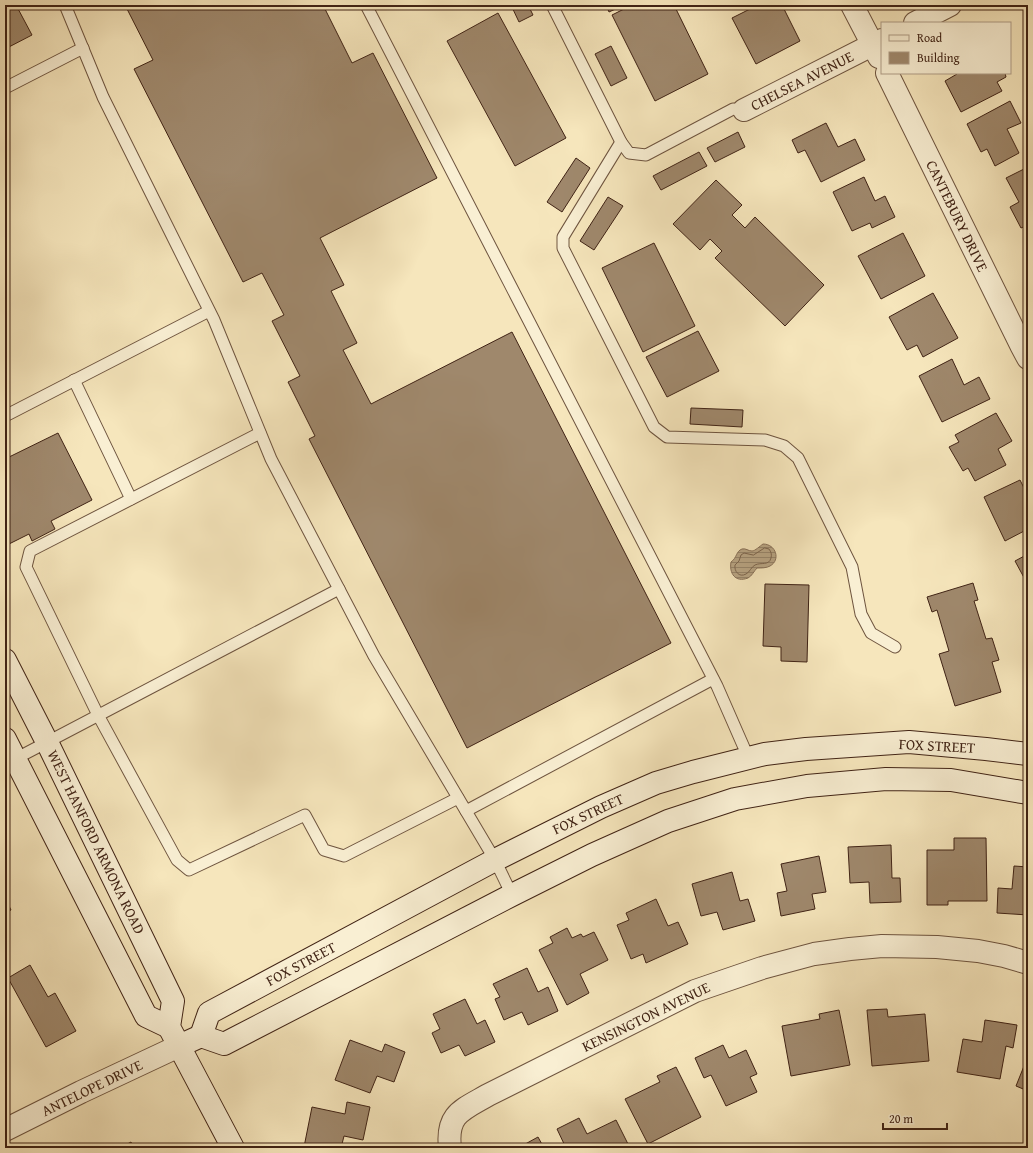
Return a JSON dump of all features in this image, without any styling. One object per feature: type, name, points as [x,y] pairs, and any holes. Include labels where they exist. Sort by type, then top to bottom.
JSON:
[{"type":"street","points":[[852,5],[879,49]]},
{"type":"street","points":[[917,22],[950,5]]},
{"type":"street","name":"CHELSEA AVENUE","points":[[744,110],[879,49]]},
{"type":"street","name":"CANTEBURY DRIVE","points":[[887,74],[1028,358]]},
{"type":"street","name":"WEST HANFORD ARMONA ROAD","points":[[5,660],[47,742],[173,1001],[169,1027]]},
{"type":"street","points":[[5,739],[146,1016],[169,1027],[233,1148]]},
{"type":"street","name":"FOX STREET","points":[[201,1036],[209,1013],[495,860],[600,807],[656,783],[765,754],[806,749],[909,742],[1028,754]]},
{"type":"street","points":[[179,1046],[201,1036],[224,1044],[512,894],[668,821],[736,799],[807,786],[901,779],[951,780],[1028,793]]},
{"type":"street","name":"KENSINGTON AVENUE","points":[[450,1138],[453,1118],[462,1109],[695,991],[762,968],[814,954],[882,946],[937,948],[978,952],[1004,956],[1028,963]]},
{"type":"street","name":"ANTELOPE DRIVE","points":[[5,1130],[179,1046]]},
{"type":"lane","points":[[65,5],[103,97],[209,311],[271,459],[374,656],[495,860],[512,894]]},
{"type":"lane","points":[[366,5],[713,679],[749,759]]},
{"type":"lane","points":[[552,5],[621,142],[629,153],[646,155],[733,109],[744,110]]},
{"type":"lane","points":[[5,88],[83,48]]},
{"type":"lane","points":[[621,142],[563,237],[562,248],[654,427],[667,436],[765,440],[784,446],[798,458],[852,567],[862,614],[871,633],[895,647]]},
{"type":"lane","points":[[5,416],[209,311]]},
{"type":"lane","points":[[74,380],[131,499]]},
{"type":"lane","points":[[260,433],[30,551],[26,567],[98,715],[176,860],[188,870],[306,815],[324,850],[344,856],[458,798]]},
{"type":"lane","points":[[15,759],[339,588]]},
{"type":"lane","points":[[466,811],[713,679]]},
{"type":"water","points":[[763,544],[774,549],[776,556],[773,563],[764,568],[757,568],[748,578],[736,578],[731,570],[731,562],[739,551],[746,549],[753,551]]},
{"type":"building","points":[[5,5],[16,5],[32,35],[5,49]]},
{"type":"building","points":[[125,5],[323,5],[352,63],[373,53],[437,178],[320,238],[344,285],[331,291],[357,343],[343,350],[371,404],[512,332],[671,643],[467,748],[309,439],[315,436],[288,382],[300,376],[272,321],[284,315],[262,273],[243,282],[134,69],[153,60]]},
{"type":"building","points":[[511,5],[528,5],[533,15],[519,22]]},
{"type":"building","points":[[606,5],[624,5],[609,12]]},
{"type":"building","points":[[632,5],[674,5],[708,74],[655,101],[612,15]]},
{"type":"building","points":[[758,5],[782,5],[800,41],[756,64],[732,18]]},
{"type":"building","points":[[498,13],[566,138],[515,166],[447,41]]},
{"type":"building","points":[[611,46],[627,78],[611,86],[595,54]]},
{"type":"building","points":[[957,74],[1005,74],[1006,77],[997,82],[1002,91],[961,112],[945,81]]},
{"type":"building","points":[[1010,101],[1021,123],[1007,129],[1019,153],[995,166],[987,149],[981,152],[967,124]]},
{"type":"building","points":[[826,123],[838,147],[855,139],[865,160],[821,182],[805,150],[798,153],[792,140]]},
{"type":"building","points":[[738,132],[745,147],[715,162],[707,148]]},
{"type":"building","points":[[699,152],[707,166],[661,190],[653,176]]},
{"type":"building","points":[[576,158],[590,168],[562,212],[547,202]]},
{"type":"building","points":[[1028,167],[1028,225],[1021,228],[1010,207],[1019,202],[1006,178]]},
{"type":"building","points":[[864,177],[875,201],[885,196],[895,217],[872,228],[870,223],[852,231],[833,192]]},
{"type":"building","points":[[716,180],[742,205],[732,215],[745,228],[755,217],[824,285],[785,326],[715,258],[722,251],[710,239],[700,250],[673,224]]},
{"type":"building","points":[[608,197],[623,206],[594,250],[580,241]]},
{"type":"building","points":[[903,233],[925,276],[881,299],[858,256]]},
{"type":"building","points":[[654,243],[695,326],[643,352],[602,268]]},
{"type":"building","points":[[933,293],[958,338],[923,357],[917,345],[907,350],[889,317]]},
{"type":"building","points":[[698,331],[719,371],[667,397],[646,357]]},
{"type":"building","points":[[952,359],[964,385],[979,377],[990,399],[942,422],[919,376]]},
{"type":"building","points":[[691,408],[743,410],[742,427],[690,424]]},
{"type":"building","points":[[996,413],[1012,441],[998,449],[1006,465],[975,481],[968,468],[963,471],[949,447],[959,442],[955,435]]},
{"type":"building","points":[[58,433],[92,500],[51,521],[55,529],[32,541],[29,534],[5,546],[5,459]]},
{"type":"building","points":[[1020,480],[1028,496],[1028,529],[1005,541],[984,497]]},
{"type":"building","points":[[1028,554],[1028,585],[1015,561]]},
{"type":"building","points":[[973,583],[978,600],[974,601],[986,639],[992,638],[999,660],[992,662],[1001,692],[955,706],[939,654],[949,651],[937,610],[932,612],[927,597]]},
{"type":"building","points":[[765,584],[809,585],[807,662],[781,661],[781,647],[763,646]]},
{"type":"building","points":[[954,838],[986,838],[987,901],[948,901],[948,905],[927,905],[927,850],[954,850]]},
{"type":"building","points":[[891,845],[892,878],[900,878],[901,902],[870,903],[869,882],[850,883],[848,847]]},
{"type":"building","points":[[819,856],[826,892],[812,894],[815,909],[781,916],[777,893],[787,891],[781,864]]},
{"type":"building","points":[[1014,866],[1028,867],[1028,915],[997,913],[998,888],[1012,889]]},
{"type":"building","points":[[732,872],[740,901],[748,899],[755,921],[723,930],[717,912],[701,916],[692,884]]},
{"type":"building","points":[[5,898],[11,910],[5,913]]},
{"type":"building","points":[[656,899],[668,926],[678,922],[688,944],[646,963],[643,954],[631,959],[617,925],[629,920],[626,913]]},
{"type":"building","points":[[567,928],[572,938],[581,934],[583,937],[594,932],[608,960],[580,974],[589,993],[567,1005],[539,950],[553,943],[550,937]]},
{"type":"building","points":[[30,965],[48,997],[55,993],[76,1031],[46,1047],[8,978]]},
{"type":"building","points":[[527,968],[538,992],[548,987],[558,1011],[528,1025],[522,1012],[504,1020],[495,999],[500,997],[493,984]]},
{"type":"building","points":[[465,999],[477,1024],[485,1020],[495,1042],[465,1056],[459,1045],[441,1053],[432,1033],[440,1029],[433,1014]]},
{"type":"building","points":[[887,1009],[888,1017],[925,1014],[929,1061],[872,1066],[867,1010]]},
{"type":"building","points":[[839,1010],[850,1065],[791,1076],[782,1026],[820,1019],[819,1014]]},
{"type":"building","points":[[985,1020],[1017,1025],[1013,1048],[1006,1046],[1000,1079],[957,1072],[963,1039],[982,1042]]},
{"type":"building","points":[[350,1040],[382,1052],[385,1044],[405,1052],[394,1082],[377,1076],[370,1093],[335,1080]]},
{"type":"building","points":[[723,1045],[729,1058],[746,1050],[757,1074],[750,1077],[757,1092],[726,1106],[711,1075],[704,1078],[695,1058]]},
{"type":"building","points":[[1028,1056],[1028,1091],[1016,1086]]},
{"type":"building","points":[[676,1067],[701,1117],[648,1144],[625,1099],[660,1082],[657,1076]]},
{"type":"building","points":[[347,1102],[370,1107],[363,1140],[344,1136],[341,1148],[304,1147],[312,1107],[345,1114]]},
{"type":"building","points":[[579,1118],[587,1134],[616,1120],[630,1148],[566,1148],[557,1129]]},
{"type":"building","points":[[538,1137],[544,1148],[518,1148]]},
{"type":"building","points":[[131,1142],[134,1148],[120,1148]]}]
